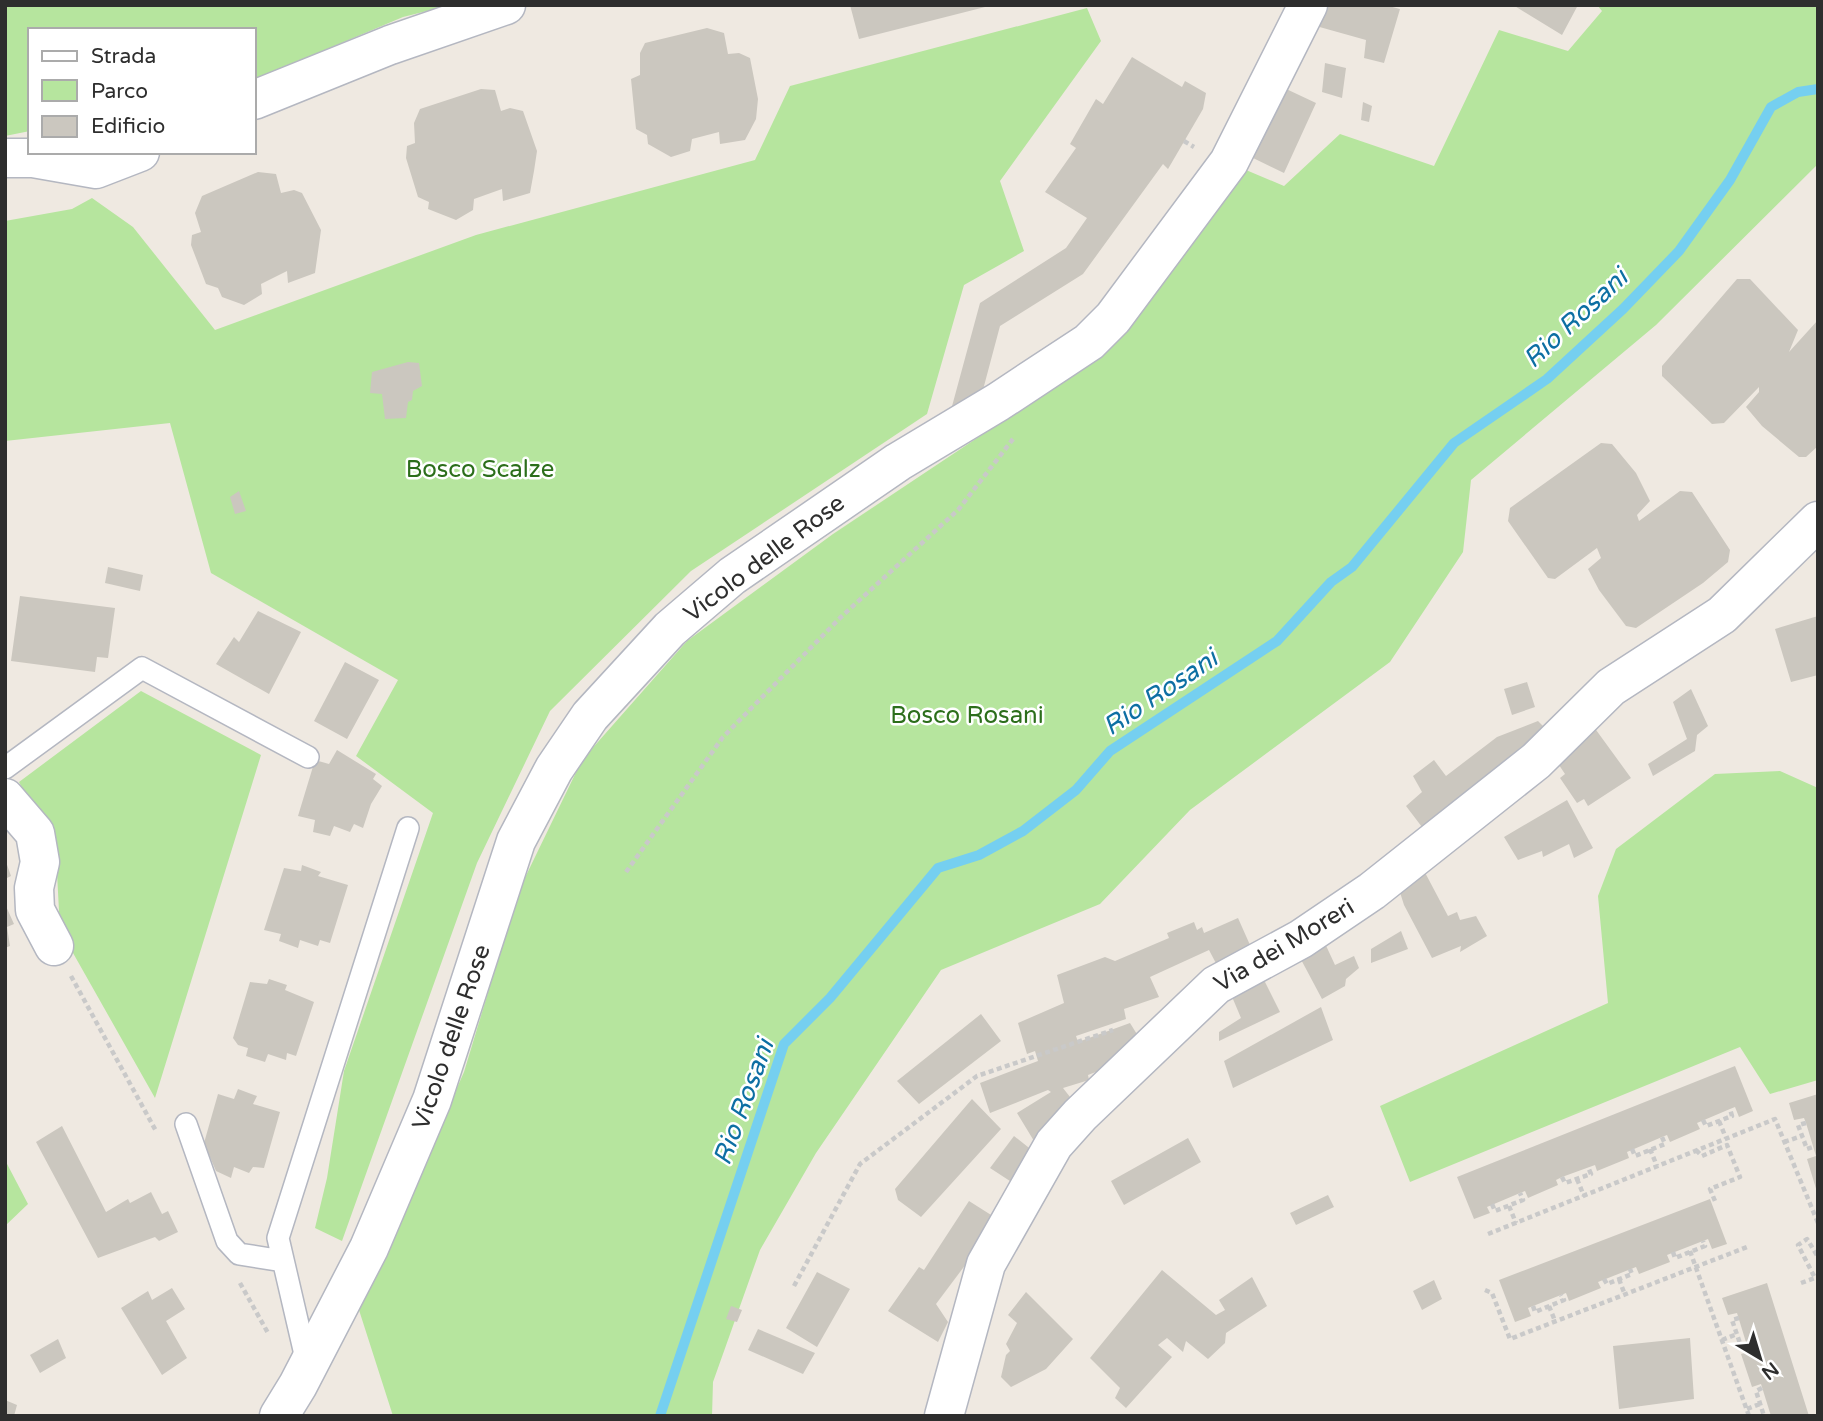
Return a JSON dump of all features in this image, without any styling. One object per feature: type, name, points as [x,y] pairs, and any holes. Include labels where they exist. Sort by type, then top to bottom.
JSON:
[{"type":"street","points":[[256,99],[390,45],[506,5]]},
{"type":"street","name":"Vicolo delle Rose","points":[[279,1416],[308,1367],[369,1248],[432,1100],[516,841],[554,769],[590,716],[642,657],[732,576],[898,462],[998,402],[1089,342],[1112,318],[1229,162],[1308,5]]},
{"type":"street","points":[[5,158],[33,158],[96,169],[135,154]]},
{"type":"street","name":"Via dei Moreri","points":[[944,1416],[986,1264],[1054,1144],[1080,1115],[1200,997],[1216,985],[1301,939],[1372,891],[1536,761],[1611,687],[1722,615],[1818,521]]},
{"type":"street","points":[[5,798],[35,833],[40,862],[34,888],[35,910],[54,946]]},
{"type":"lane","points":[[5,768],[142,668],[308,757]]},
{"type":"lane","points":[[308,1367],[278,1238],[408,828]]},
{"type":"lane","points":[[186,1124],[227,1241],[239,1254],[283,1261]]},
{"type":"path","points":[[1184,141],[1195,147]]},
{"type":"path","points":[[626,872],[723,737],[841,617],[958,510],[1015,437]]},
{"type":"path","points":[[794,1286],[860,1164],[977,1076],[1117,1029]]},
{"type":"path","points":[[1703,1120],[1706,1126],[1732,1116],[1730,1109]]},
{"type":"path","points":[[1488,1234],[1775,1119],[1818,1223]]},
{"type":"path","points":[[1719,1121],[1726,1138]]},
{"type":"path","points":[[1806,1123],[1798,1125],[1807,1149],[1813,1147]]},
{"type":"path","points":[[1784,1142],[1802,1136]]},
{"type":"path","points":[[1632,1149],[1635,1156],[1665,1144],[1662,1137]]},
{"type":"path","points":[[1696,1150],[1702,1156],[1727,1145],[1740,1177],[1710,1189],[1715,1200]]},
{"type":"path","points":[[1650,1149],[1657,1166]]},
{"type":"path","points":[[1562,1177],[1565,1184],[1591,1174],[1588,1167]]},
{"type":"path","points":[[1577,1179],[1584,1196]]},
{"type":"path","points":[[1492,1204],[1495,1211],[1509,1206],[1523,1200],[1520,1193]]},
{"type":"path","points":[[1509,1206],[1516,1223]]},
{"type":"path","points":[[1801,1283],[1815,1278],[1798,1245],[1807,1239],[1818,1257]]},
{"type":"path","points":[[1673,1252],[1675,1258],[1705,1246],[1703,1241]]},
{"type":"path","points":[[1485,1290],[1492,1293],[1510,1339],[1747,1247]]},
{"type":"path","points":[[1690,1251],[1749,1416]]},
{"type":"path","points":[[1604,1279],[1606,1284],[1632,1274],[1630,1269]]},
{"type":"path","points":[[1619,1279],[1625,1294]]},
{"type":"path","points":[[1533,1306],[1535,1312],[1564,1300],[1562,1295]]},
{"type":"path","points":[[1549,1306],[1555,1321]]},
{"type":"path","points":[[1739,1318],[1732,1320],[1742,1349],[1748,1347]]},
{"type":"path","points":[[1722,1340],[1737,1334]]},
{"type":"path","points":[[1762,1388],[1756,1391],[1764,1416]]},
{"type":"path","points":[[1746,1409],[1760,1404]]},
{"type":"green space","points":[[5,5],[451,5],[403,17],[256,79],[256,28],[28,28],[28,131],[5,136]]},
{"type":"green space","name":"Bosco Rosani","points":[[1597,5],[1818,5],[1818,164],[1656,325],[1471,480],[1463,552],[1390,662],[1190,810],[1100,904],[941,970],[816,1153],[760,1250],[713,1382],[712,1416],[393,1416],[359,1310],[464,1072],[519,890],[582,760],[687,641],[833,534],[1109,350],[1246,170],[1284,186],[1340,134],[1434,166],[1499,30],[1568,51],[1602,11]]},
{"type":"green space","name":"Bosco Scalze","points":[[1087,8],[1101,41],[1000,181],[1024,251],[964,285],[927,414],[691,571],[550,711],[477,863],[342,1241],[315,1228],[327,1178],[344,1071],[433,813],[356,756],[398,680],[211,573],[170,423],[5,441],[5,221],[72,209],[92,198],[133,227],[215,330],[476,235],[755,160],[790,86]]},
{"type":"green space","points":[[141,691],[261,755],[155,1098],[60,930],[56,854],[19,782]]},
{"type":"green space","points":[[1780,771],[1818,788],[1818,1080],[1770,1094],[1740,1047],[1410,1182],[1380,1106],[1608,1003],[1598,896],[1616,849],[1715,774]]},
{"type":"green space","points":[[5,1160],[28,1204],[5,1226]]},
{"type":"building","points":[[850,5],[989,5],[989,6],[859,39]]},
{"type":"building","points":[[1322,5],[1385,5],[1400,9],[1384,63],[1364,58],[1366,40],[1316,26]]},
{"type":"building","points":[[1513,5],[1578,5],[1562,35]]},
{"type":"building","points":[[707,28],[724,33],[728,54],[739,53],[750,58],[758,99],[756,119],[745,140],[720,144],[719,132],[692,139],[690,151],[671,157],[648,144],[647,135],[636,129],[631,79],[640,75],[640,53],[645,43]]},
{"type":"building","points":[[1132,57],[1182,87],[1185,81],[1206,93],[1203,109],[1168,169],[1163,164],[1083,274],[1000,326],[980,401],[948,421],[980,303],[1066,248],[1087,218],[1045,192],[1076,148],[1070,144],[1096,99],[1103,104]]},
{"type":"building","points":[[1325,63],[1346,68],[1342,98],[1322,92]]},
{"type":"building","points":[[1282,87],[1316,103],[1284,173],[1251,157]]},
{"type":"building","points":[[481,89],[495,90],[501,111],[510,108],[523,111],[537,151],[530,193],[503,201],[502,189],[474,199],[473,210],[456,220],[428,209],[429,202],[418,197],[406,158],[407,146],[415,143],[414,123],[420,109]]},
{"type":"building","points":[[1363,102],[1372,106],[1369,122],[1361,120]]},
{"type":"building","points":[[258,172],[276,174],[281,193],[294,190],[302,193],[321,230],[315,273],[288,283],[287,271],[261,284],[262,294],[244,305],[222,297],[218,288],[206,284],[191,245],[192,235],[201,232],[195,213],[202,196]]},
{"type":"building","points":[[1737,279],[1750,279],[1798,330],[1789,352],[1818,320],[1818,446],[1806,457],[1799,457],[1762,426],[1746,407],[1759,392],[1759,387],[1724,423],[1712,424],[1662,376],[1662,366]]},
{"type":"building","points":[[408,362],[419,363],[422,386],[413,391],[406,418],[385,419],[382,394],[370,393],[372,372]]},
{"type":"building","points":[[1601,443],[1612,444],[1636,473],[1650,501],[1637,515],[1639,521],[1680,491],[1692,492],[1730,550],[1728,562],[1703,583],[1636,628],[1626,626],[1599,590],[1588,569],[1601,558],[1597,548],[1555,579],[1548,578],[1508,521],[1510,508]]},
{"type":"building","points":[[239,491],[246,511],[235,514],[230,497]]},
{"type":"building","points":[[108,567],[143,575],[140,591],[105,583]]},
{"type":"building","points":[[20,596],[115,608],[108,658],[97,657],[95,672],[11,661]]},
{"type":"building","points":[[258,611],[301,632],[269,694],[216,664],[234,637],[239,642]]},
{"type":"building","points":[[1818,616],[1818,675],[1791,682],[1775,629]]},
{"type":"building","points":[[345,662],[379,680],[347,739],[314,721]]},
{"type":"building","points":[[1527,682],[1535,707],[1512,715],[1504,689]]},
{"type":"building","points":[[1691,689],[1708,726],[1697,735],[1695,751],[1653,776],[1648,764],[1687,739],[1673,702]]},
{"type":"building","points":[[1538,721],[1552,735],[1425,831],[1406,806],[1422,792],[1413,776],[1434,760],[1446,776],[1497,737]]},
{"type":"building","points":[[1591,723],[1631,778],[1588,806],[1584,799],[1577,803],[1560,778],[1565,774],[1553,756]]},
{"type":"building","points":[[337,750],[376,774],[373,779],[382,786],[371,804],[363,828],[354,824],[350,832],[334,826],[330,836],[313,832],[315,820],[298,816],[315,760],[329,764]]},
{"type":"building","points":[[1567,800],[1593,848],[1574,858],[1569,844],[1543,857],[1542,851],[1518,860],[1504,837]]},
{"type":"building","points":[[5,859],[11,876],[5,879]]},
{"type":"building","points":[[302,865],[321,872],[318,876],[348,885],[330,943],[320,940],[318,946],[300,940],[298,948],[279,941],[281,934],[264,930],[284,868],[301,871]]},
{"type":"building","points":[[1421,865],[1448,916],[1457,912],[1460,920],[1476,916],[1487,936],[1460,952],[1461,946],[1432,958],[1404,905],[1398,886]]},
{"type":"building","points":[[5,904],[14,924],[7,927],[10,946],[5,948]]},
{"type":"building","points":[[1238,918],[1254,954],[1219,969],[1209,950],[1150,977],[1159,997],[1124,1009],[1126,1019],[1076,1036],[1078,1042],[1130,1023],[1143,1044],[1127,1060],[1088,1075],[1089,1080],[1063,1088],[1077,1106],[1069,1117],[1034,1141],[1017,1113],[1051,1092],[1048,1090],[990,1113],[980,1083],[1038,1061],[1035,1051],[1027,1054],[1018,1023],[1064,1003],[1057,975],[1105,957],[1115,961],[1169,938],[1167,933],[1194,922],[1197,930],[1202,927],[1204,933]]},
{"type":"building","points":[[1401,931],[1408,949],[1371,963],[1371,949]]},
{"type":"building","points":[[1322,937],[1335,965],[1354,956],[1359,968],[1346,979],[1345,986],[1322,999],[1297,952]]},
{"type":"building","points":[[1259,970],[1280,1012],[1219,1041],[1219,1032],[1241,1018],[1230,992]]},
{"type":"building","points":[[269,979],[287,985],[285,990],[314,1002],[296,1056],[287,1053],[286,1060],[268,1054],[265,1062],[246,1056],[248,1048],[238,1045],[233,1038],[250,982],[267,984]]},
{"type":"building","points":[[1321,1007],[1333,1040],[1233,1088],[1224,1061]]},
{"type":"building","points":[[981,1014],[1001,1041],[919,1104],[897,1081]]},
{"type":"building","points":[[1735,1066],[1753,1111],[1739,1117],[1735,1107],[1697,1123],[1700,1129],[1670,1142],[1667,1135],[1627,1152],[1629,1158],[1597,1171],[1595,1165],[1562,1177],[1556,1180],[1558,1185],[1528,1198],[1525,1191],[1487,1207],[1490,1213],[1474,1219],[1457,1177]]},
{"type":"building","points":[[238,1089],[257,1096],[253,1104],[280,1112],[264,1168],[253,1167],[249,1173],[234,1167],[231,1178],[216,1171],[204,1143],[218,1094],[234,1099]]},
{"type":"building","points":[[1818,1094],[1817,1192],[1807,1159],[1816,1156],[1806,1123],[1804,1118],[1794,1120],[1789,1103]]},
{"type":"building","points":[[972,1099],[1001,1129],[921,1217],[898,1200],[895,1189]]},
{"type":"building","points":[[62,1126],[106,1212],[128,1199],[130,1203],[151,1192],[162,1214],[168,1211],[178,1232],[159,1241],[155,1237],[98,1258],[36,1142]]},
{"type":"building","points":[[1014,1136],[1038,1155],[1019,1187],[990,1168]]},
{"type":"building","points":[[1188,1138],[1201,1162],[1124,1205],[1111,1181]]},
{"type":"building","points":[[1328,1195],[1334,1207],[1296,1225],[1290,1213]]},
{"type":"building","points":[[1710,1199],[1727,1244],[1712,1249],[1708,1239],[1667,1255],[1670,1262],[1639,1274],[1636,1267],[1598,1282],[1601,1288],[1569,1301],[1566,1293],[1528,1308],[1531,1316],[1515,1322],[1499,1280]]},
{"type":"building","points":[[969,1201],[999,1220],[936,1304],[948,1322],[938,1342],[888,1311],[919,1267],[924,1270]]},
{"type":"building","points":[[1162,1270],[1216,1315],[1225,1310],[1219,1300],[1252,1277],[1267,1306],[1226,1333],[1225,1343],[1208,1359],[1186,1341],[1183,1352],[1167,1338],[1158,1345],[1172,1357],[1126,1408],[1115,1398],[1120,1388],[1090,1358]]},
{"type":"building","points":[[817,1272],[850,1289],[817,1347],[786,1328]]},
{"type":"building","points":[[1434,1280],[1442,1299],[1422,1310],[1413,1291]]},
{"type":"building","points":[[1767,1283],[1809,1416],[1771,1416],[1761,1384],[1752,1387],[1741,1354],[1749,1352],[1737,1313],[1728,1315],[1722,1298]]},
{"type":"building","points":[[172,1288],[185,1309],[166,1321],[187,1358],[162,1375],[121,1308],[148,1291],[152,1300]]},
{"type":"building","points":[[1026,1292],[1073,1339],[1046,1369],[1011,1387],[1001,1377],[1006,1355],[1010,1351],[1006,1344],[1017,1323],[1008,1315]]},
{"type":"building","points":[[731,1306],[742,1310],[737,1322],[726,1319]]},
{"type":"building","points":[[758,1329],[815,1353],[803,1374],[748,1350]]},
{"type":"building","points":[[1690,1338],[1694,1399],[1619,1409],[1613,1346]]},
{"type":"building","points":[[58,1339],[66,1358],[40,1373],[30,1355]]},
{"type":"building","points":[[5,1400],[17,1405],[14,1416],[5,1416]]},
{"type":"waterway","name":"Rio Rosani","points":[[660,1416],[784,1044],[830,998],[938,868],[979,855],[1023,831],[1076,790],[1110,751],[1277,641],[1331,582],[1352,567],[1454,443],[1547,379],[1623,309],[1679,251],[1730,180],[1771,107],[1798,92],[1818,89]]}]
